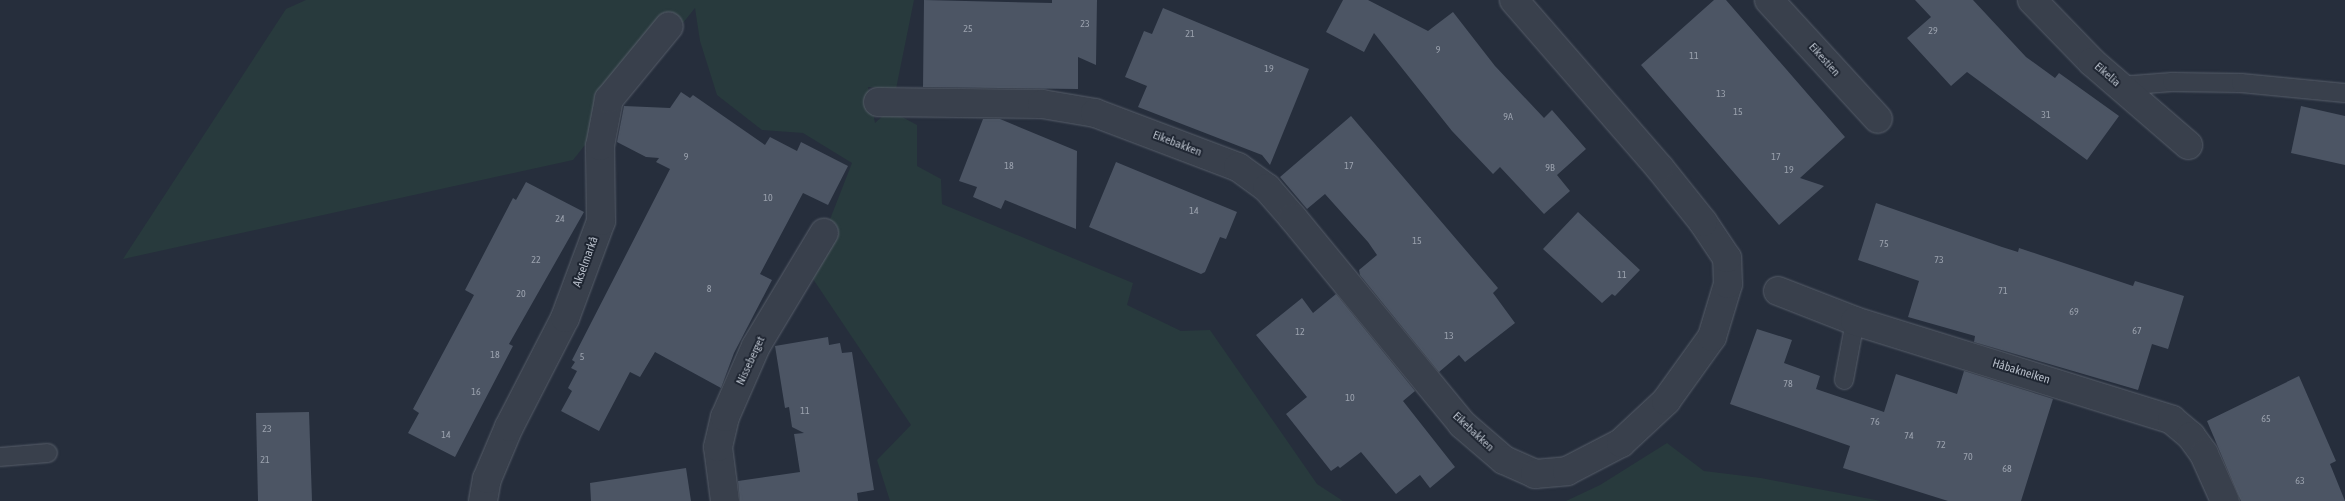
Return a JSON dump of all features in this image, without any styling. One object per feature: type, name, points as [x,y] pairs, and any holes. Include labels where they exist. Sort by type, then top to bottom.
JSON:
[{"type":"street","name":"Eikebakken","points":[[878,102],[1042,104],[1095,113],[1238,167],[1267,188],[1462,424],[1504,460],[1534,474],[1567,471],[1621,443],[1666,401],[1712,337],[1728,284],[1727,258],[1703,222],[1659,167],[1514,0]]},
{"type":"street","name":"Eikestien","points":[[1769,0],[1878,119]]},
{"type":"street","name":"Eikelia","points":[[2032,0],[2120,86],[2188,145]]},
{"type":"street","name":"Akselmarkå","points":[[483,501],[487,479],[509,427],[565,318],[601,221],[600,146],[609,99],[669,26]]},
{"type":"street","name":"Nisseberget","points":[[725,501],[718,447],[725,417],[756,346],[824,233]]},
{"type":"street","name":"Håbakneiken","points":[[1778,291],[1855,321],[2172,420],[2191,436],[2204,454],[2225,501]]},
{"type":"lane","points":[[2120,86],[2172,82],[2241,83],[2345,93]]},
{"type":"lane","points":[[1844,380],[1855,321]]},
{"type":"lane","points":[[0,457],[48,452]]},
{"type":"shaded area","points":[[306,0],[914,0],[896,89],[868,87],[875,123],[889,110],[917,125],[917,166],[941,179],[942,204],[1133,283],[1127,305],[1181,331],[1210,330],[1317,484],[1343,501],[890,501],[877,460],[911,425],[809,273],[852,163],[803,133],[762,130],[717,95],[700,41],[695,8],[573,160],[123,259],[286,9]]},
{"type":"shaded area","points":[[1667,443],[1704,471],[1761,478],[1881,501],[1566,501],[1600,485]]},
{"type":"building","points":[[924,0],[1052,3],[1052,0],[1097,0],[1096,65],[1078,57],[1078,89],[923,87]]},
{"type":"building","points":[[1343,0],[1368,0],[1428,31],[1453,12],[1495,66],[1544,118],[1552,110],[1586,149],[1557,175],[1570,191],[1544,214],[1500,167],[1493,174],[1452,131],[1374,33],[1364,52],[1326,32]]},
{"type":"building","points":[[1714,0],[1726,0],[1845,137],[1800,178],[1824,186],[1779,225],[1641,65]]},
{"type":"building","points":[[1915,0],[1973,0],[2026,57],[2055,78],[2059,73],[2119,116],[2087,160],[1967,72],[1951,86],[1907,38],[1931,17]]},
{"type":"building","points":[[1163,8],[1309,69],[1270,165],[1262,155],[1138,107],[1147,86],[1125,77],[1144,31],[1152,34]]},
{"type":"building","points":[[681,92],[690,98],[693,95],[765,145],[770,137],[797,151],[801,142],[848,166],[828,205],[803,193],[760,274],[772,280],[734,353],[721,388],[655,352],[640,377],[630,372],[599,431],[561,411],[572,391],[568,388],[577,371],[571,368],[575,362],[572,360],[670,169],[656,162],[659,158],[646,157],[617,142],[624,106],[670,108]]},
{"type":"building","points":[[2301,106],[2345,116],[2345,165],[2291,153]]},
{"type":"building","points":[[1351,116],[1498,288],[1493,293],[1515,323],[1465,362],[1459,355],[1439,372],[1360,275],[1359,270],[1377,255],[1368,242],[1325,194],[1307,209],[1280,177]]},
{"type":"building","points":[[983,119],[1000,119],[1077,151],[1076,229],[1005,200],[1001,209],[973,197],[977,187],[959,181]]},
{"type":"building","points":[[1116,162],[1237,212],[1226,239],[1220,237],[1205,272],[1201,274],[1089,227]]},
{"type":"building","points":[[526,182],[584,212],[509,344],[513,346],[455,457],[408,433],[419,413],[413,409],[474,295],[465,290],[513,198],[516,200]]},
{"type":"building","points":[[1876,203],[2018,252],[2019,248],[2133,286],[2135,281],[2184,296],[2168,349],[2152,344],[2138,390],[1974,342],[1975,336],[1908,317],[1919,281],[1858,260]]},
{"type":"building","points":[[1578,212],[1640,270],[1615,296],[1612,294],[1602,303],[1543,249]]},
{"type":"building","points":[[1336,294],[1415,391],[1403,401],[1455,467],[1430,488],[1420,475],[1396,494],[1361,452],[1340,468],[1338,466],[1331,471],[1286,414],[1307,397],[1256,335],[1302,298],[1313,313]]},
{"type":"building","points":[[1757,329],[1792,340],[1784,363],[1820,376],[1816,389],[1884,412],[1896,374],[1957,394],[1964,371],[2053,399],[2021,501],[1948,501],[1843,468],[1850,446],[1730,404]]},
{"type":"building","points":[[828,337],[829,345],[840,343],[842,353],[852,352],[874,490],[857,493],[858,501],[740,501],[738,481],[800,472],[794,434],[804,433],[792,427],[789,407],[785,408],[775,346]]},
{"type":"building","points":[[2299,376],[2336,461],[2330,464],[2345,501],[2241,501],[2207,421]]},
{"type":"building","points":[[309,412],[312,501],[258,501],[256,413]]},
{"type":"building","points":[[686,468],[691,501],[591,501],[590,483]]}]
